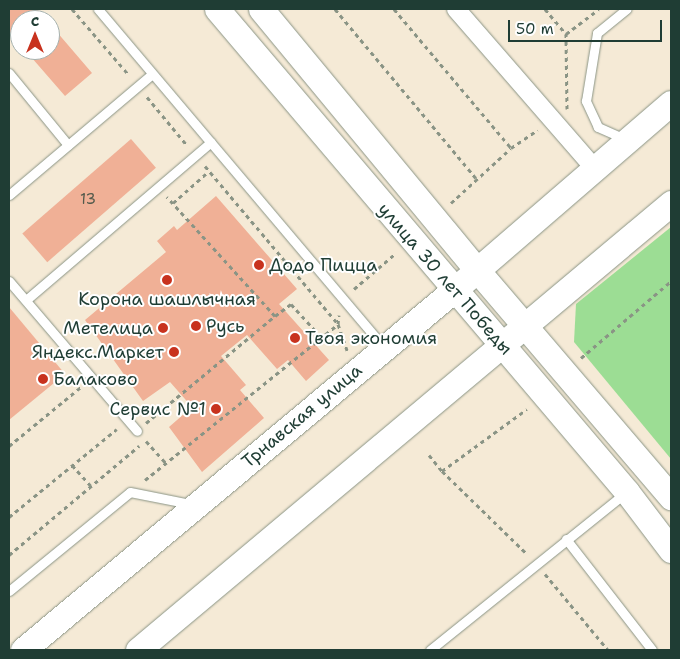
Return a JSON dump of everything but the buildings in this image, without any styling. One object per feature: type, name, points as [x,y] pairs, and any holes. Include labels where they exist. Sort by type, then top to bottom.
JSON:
[{"type":"main road","name":"улица 30 лет Победы","points":[[217,9],[411,240],[627,492],[671,550]]},
{"type":"main road","points":[[261,9],[477,270],[527,326],[671,497]]},
{"type":"main road","name":"Трнавская улица","points":[[23,650],[384,346],[454,290],[671,103]]},
{"type":"main road","points":[[138,650],[527,326],[671,203]]},
{"type":"street","points":[[456,9],[594,168]]},
{"type":"lane","points":[[98,9],[384,346]]},
{"type":"lane","points":[[627,9],[597,33],[586,101],[598,127],[627,140]]},
{"type":"lane","points":[[9,73],[68,145]]},
{"type":"lane","points":[[9,196],[152,74]]},
{"type":"lane","points":[[26,300],[211,142]]},
{"type":"lane","points":[[9,281],[137,431]]},
{"type":"lane","points":[[9,591],[130,492],[196,505]]},
{"type":"lane","points":[[430,650],[627,492]]},
{"type":"lane","points":[[566,540],[652,650]]},
{"type":"path","points":[[72,9],[338,324],[348,351]]},
{"type":"path","points":[[335,9],[476,178]]},
{"type":"path","points":[[394,9],[511,148]]},
{"type":"path","points":[[434,218],[511,148],[568,108],[566,34],[545,9]]},
{"type":"path","points":[[566,34],[598,9]]},
{"type":"path","points":[[173,203],[209,171]]},
{"type":"path","points":[[158,187],[275,316]]},
{"type":"path","points":[[130,492],[338,324],[343,298],[411,240]]},
{"type":"path","points":[[166,463],[137,431],[275,316],[291,304],[321,337]]},
{"type":"path","points":[[9,446],[92,378]]},
{"type":"path","points":[[9,517],[127,420]]},
{"type":"path","points":[[9,555],[146,441]]},
{"type":"path","points":[[442,471],[476,449]]},
{"type":"path","points":[[429,455],[442,471],[536,564],[608,650]]},
{"type":"path","points":[[72,465],[91,486]]},
{"type":"green space","points":[[671,227],[671,459],[574,342],[576,304]]},
{"type":"place","name":"Додо Пицца","points":[[259,265]]},
{"type":"place","name":"Корона шашлычная","points":[[167,280]]},
{"type":"place","name":"Русь","points":[[196,326]]},
{"type":"place","name":"Метелица","points":[[163,328]]},
{"type":"place","name":"Твоя экономия","points":[[295,338]]},
{"type":"place","name":"Яндекс.Маркет","points":[[174,352]]},
{"type":"place","name":"Балаково","points":[[43,379]]},
{"type":"place","name":"Сервис №1","points":[[216,409]]}]
